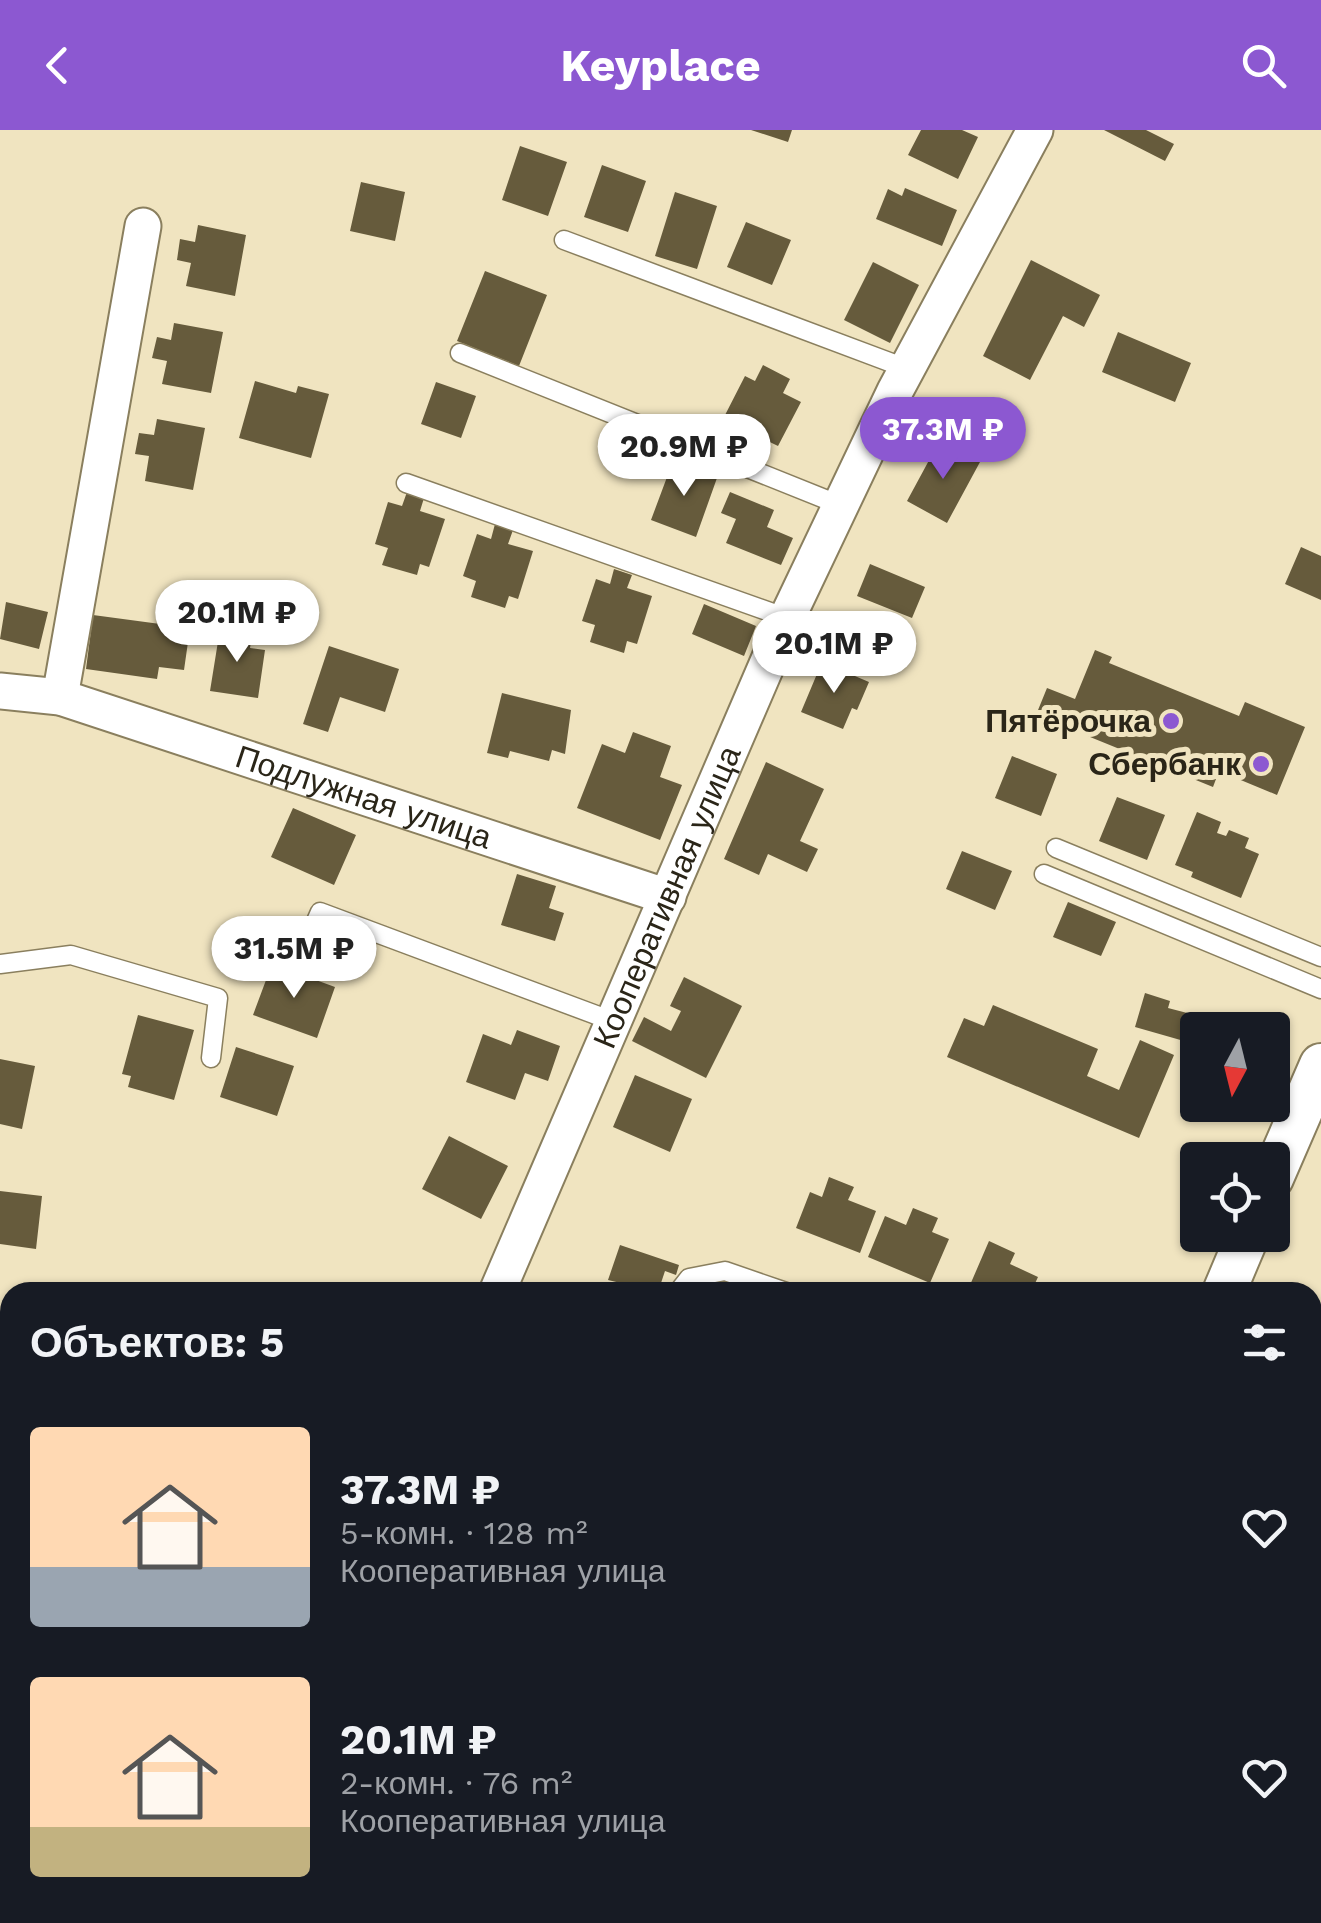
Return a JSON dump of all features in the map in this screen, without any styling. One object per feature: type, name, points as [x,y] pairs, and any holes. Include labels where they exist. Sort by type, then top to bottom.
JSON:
[{"type":"street","name":"Кооперативная улица","points":[[501,1282],[787,618],[1027,132]]},
{"type":"street","points":[[60,697],[143,226]]},
{"type":"street","name":"Подлужная улица","points":[[0,692],[60,697],[668,896]]},
{"type":"street","points":[[1288,1142],[1321,1065]]},
{"type":"street","points":[[1228,1282],[1241,1252]]},
{"type":"lane","points":[[564,240],[908,368]]},
{"type":"lane","points":[[460,354],[840,505]]},
{"type":"lane","points":[[406,482],[787,618]]},
{"type":"lane","points":[[1056,848],[1321,957]]},
{"type":"lane","points":[[1044,874],[1321,989]]},
{"type":"lane","points":[[306,944],[320,912],[615,1022]]},
{"type":"lane","points":[[0,964],[71,955],[218,998],[211,1058]]},
{"type":"lane","points":[[686,1282],[689,1278],[725,1272],[756,1282]]},
{"type":"building","points":[[751,130],[792,130],[788,142]]},
{"type":"building","points":[[921,130],[962,130],[978,137],[958,179],[908,155]]},
{"type":"building","points":[[1104,130],[1146,130],[1174,144],[1165,161]]},
{"type":"building","points":[[520,146],[567,162],[548,216],[502,200]]},
{"type":"building","points":[[602,165],[646,181],[628,232],[584,217]]},
{"type":"building","points":[[361,182],[405,192],[395,241],[350,231]]},
{"type":"building","points":[[905,188],[957,210],[942,246],[876,219],[888,189],[902,196]]},
{"type":"building","points":[[675,192],[717,206],[697,269],[655,256]]},
{"type":"building","points":[[746,222],[791,240],[772,285],[727,267]]},
{"type":"building","points":[[198,225],[246,235],[235,296],[186,286],[191,263],[177,260],[180,239],[195,242]]},
{"type":"building","points":[[1031,260],[1100,295],[1084,327],[1063,316],[1030,380],[983,356]]},
{"type":"building","points":[[873,262],[919,285],[890,343],[844,320]]},
{"type":"building","points":[[485,271],[547,295],[519,366],[457,341]]},
{"type":"building","points":[[174,323],[223,332],[211,393],[162,384],[167,361],[152,358],[157,337],[171,340]]},
{"type":"building","points":[[1118,332],[1191,363],[1175,402],[1102,372]]},
{"type":"building","points":[[763,365],[790,379],[783,393],[801,402],[778,446],[723,419],[745,376],[755,381]]},
{"type":"building","points":[[255,381],[296,393],[298,386],[329,394],[311,458],[239,438]]},
{"type":"building","points":[[436,382],[476,396],[461,438],[421,424]]},
{"type":"building","points":[[157,419],[205,428],[193,490],[145,481],[149,456],[135,454],[139,433],[154,435]]},
{"type":"building","points":[[940,440],[980,462],[947,523],[907,501]]},
{"type":"building","points":[[673,461],[717,478],[696,537],[651,520]]},
{"type":"building","points":[[407,492],[424,498],[420,511],[445,519],[429,567],[420,564],[417,575],[382,565],[388,548],[375,544],[388,502],[402,506]]},
{"type":"building","points":[[730,492],[774,510],[767,527],[793,538],[781,565],[726,543],[736,519],[721,513]]},
{"type":"building","points":[[495,524],[513,530],[508,544],[533,551],[518,599],[509,596],[505,608],[471,597],[476,581],[463,576],[477,534],[491,539]]},
{"type":"building","points":[[1301,547],[1321,556],[1321,600],[1285,584]]},
{"type":"building","points":[[870,564],[925,587],[912,618],[857,596]]},
{"type":"building","points":[[614,569],[632,575],[627,588],[652,596],[637,644],[627,641],[624,653],[590,642],[595,625],[582,621],[596,579],[610,584]]},
{"type":"building","points":[[6,602],[48,612],[39,649],[0,639]]},
{"type":"building","points":[[704,604],[756,626],[744,656],[692,634]]},
{"type":"building","points":[[93,615],[190,628],[184,670],[159,667],[157,679],[86,669]]},
{"type":"building","points":[[220,629],[252,634],[250,648],[265,650],[258,698],[210,691]]},
{"type":"building","points":[[329,646],[399,669],[385,712],[340,697],[328,732],[303,724]]},
{"type":"building","name":"Пятёрочка","points":[[1095,650],[1112,657],[1109,663],[1239,716],[1245,702],[1305,727],[1277,795],[1219,771],[1213,787],[1036,715],[1047,688],[1075,699]]},
{"type":"building","points":[[822,662],[869,682],[857,710],[852,708],[843,729],[801,712]]},
{"type":"building","points":[[502,693],[571,710],[565,754],[552,750],[549,761],[510,751],[508,758],[487,753]]},
{"type":"building","points":[[633,732],[671,746],[660,777],[682,785],[660,840],[577,808],[602,744],[625,753]]},
{"type":"building","points":[[1012,756],[1057,774],[1041,816],[995,798]]},
{"type":"building","points":[[766,762],[824,789],[800,841],[818,849],[807,872],[768,854],[759,875],[724,859]]},
{"type":"building","points":[[1117,797],[1165,815],[1147,860],[1099,841]]},
{"type":"building","points":[[293,808],[356,835],[334,885],[271,857]]},
{"type":"building","points":[[1197,812],[1221,822],[1217,833],[1226,836],[1229,830],[1249,838],[1245,848],[1259,854],[1241,898],[1191,877],[1193,872],[1175,865]]},
{"type":"building","points":[[962,851],[1012,871],[995,910],[946,889]]},
{"type":"building","points":[[517,874],[556,886],[549,908],[564,913],[555,941],[501,925]]},
{"type":"building","points":[[1068,902],[1116,922],[1101,956],[1053,937]]},
{"type":"building","points":[[272,964],[335,987],[317,1038],[253,1015]]},
{"type":"building","points":[[684,977],[742,1006],[706,1078],[632,1041],[644,1017],[671,1031],[681,1011],[670,1006]]},
{"type":"building","points":[[1145,993],[1170,1001],[1168,1008],[1183,1012],[1180,1012],[1180,1040],[1135,1027]]},
{"type":"building","points":[[993,1005],[1098,1049],[1087,1076],[1119,1090],[1140,1040],[1174,1055],[1139,1138],[947,1057],[964,1018],[984,1026]]},
{"type":"building","points":[[138,1015],[194,1030],[174,1100],[128,1087],[131,1076],[122,1074]]},
{"type":"building","points":[[517,1030],[560,1046],[548,1081],[525,1073],[515,1100],[466,1082],[483,1034],[511,1045]]},
{"type":"building","points":[[236,1047],[294,1066],[277,1116],[220,1097]]},
{"type":"building","points":[[0,1059],[35,1066],[22,1129],[0,1124]]},
{"type":"building","points":[[635,1075],[692,1099],[670,1152],[613,1127]]},
{"type":"building","points":[[449,1136],[508,1166],[481,1219],[422,1189]]},
{"type":"building","points":[[829,1177],[854,1187],[848,1200],[876,1211],[860,1253],[796,1228],[810,1192],[822,1197]]},
{"type":"building","points":[[0,1191],[42,1196],[36,1249],[0,1244]]},
{"type":"building","points":[[913,1208],[938,1218],[932,1232],[949,1239],[930,1282],[868,1257],[885,1216],[906,1225]]},
{"type":"building","points":[[989,1241],[1015,1253],[1010,1264],[1038,1277],[1036,1282],[971,1282]]},
{"type":"building","points":[[620,1245],[679,1265],[676,1275],[665,1271],[661,1282],[608,1280]]},
{"type":"place","name":"Пятёрочка","points":[[1171,721]]},
{"type":"place","name":"Сбербанк","points":[[1261,764]]}]
